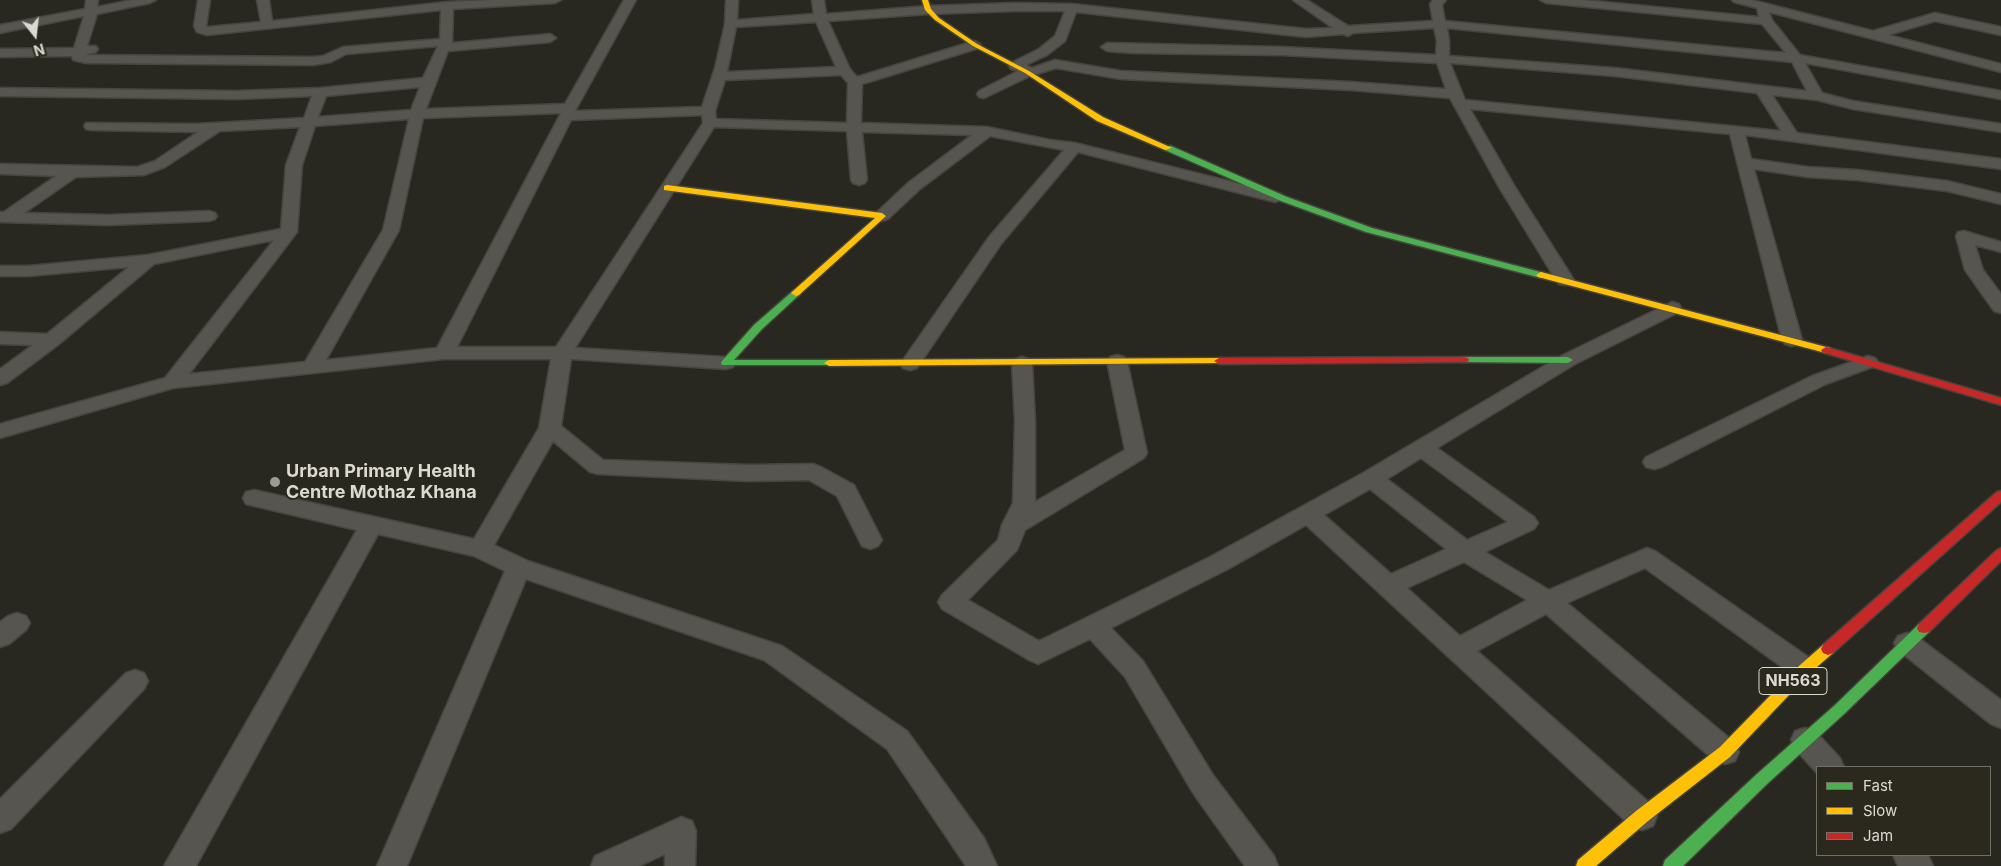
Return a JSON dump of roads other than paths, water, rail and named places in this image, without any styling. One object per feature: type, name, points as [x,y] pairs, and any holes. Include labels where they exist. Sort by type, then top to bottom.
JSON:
[{"type":"main road","points":[[926,5],[937,19],[975,45],[1022,69],[1100,119],[1284,199],[1369,230],[1792,340],[2001,402]]},
{"type":"main road","points":[[667,188],[882,216]]},
{"type":"main road","points":[[726,364],[758,327],[882,216]]},
{"type":"main road","points":[[726,364],[1568,360]]},
{"type":"main road","name":"NH563","points":[[1584,866],[1642,816],[1725,752],[1805,669],[2001,495]]},
{"type":"main road","name":"NH563","points":[[1671,866],[2001,553]]},
{"type":"street","points":[[0,29],[92,6],[150,0]]},
{"type":"street","points":[[204,0],[201,29],[216,31],[452,4],[555,0]]},
{"type":"street","points":[[263,0],[268,26]]},
{"type":"street","points":[[444,353],[568,112],[630,0]]},
{"type":"street","points":[[480,549],[550,428],[562,353],[667,188],[709,117],[731,24],[732,0]]},
{"type":"street","points":[[818,0],[821,18],[844,71],[855,82],[854,128],[859,180]]},
{"type":"street","points":[[1299,0],[1348,32]]},
{"type":"street","points":[[1440,0],[1436,4],[1443,41],[1442,58],[1458,99],[1507,187],[1565,280]]},
{"type":"street","points":[[1546,0],[1766,21]]},
{"type":"street","points":[[1738,0],[2001,68]]},
{"type":"street","points":[[312,366],[391,230],[417,114],[428,82],[445,45],[452,4]]},
{"type":"street","points":[[731,24],[821,18],[926,5],[1072,8],[1144,25],[1306,33],[1348,32],[1439,24],[1796,58],[2001,95]]},
{"type":"street","points":[[92,6],[78,52],[78,57],[86,59],[303,62],[320,60],[343,51],[358,49],[550,38]]},
{"type":"street","points":[[1762,6],[1766,21],[1796,58],[1817,96]]},
{"type":"street","points":[[984,94],[1022,69],[1061,38],[1072,8]]},
{"type":"street","points":[[1874,36],[1935,17],[2001,31]]},
{"type":"street","points":[[1134,49],[1144,25]]},
{"type":"street","points":[[855,82],[975,45]]},
{"type":"street","points":[[1107,46],[1134,49],[1281,51],[1442,58],[1615,72],[1817,96],[1852,105],[2001,128]]},
{"type":"street","points":[[0,53],[78,52],[102,47]]},
{"type":"street","points":[[1022,69],[1055,64],[1121,75],[1351,86],[1736,130],[2001,164]]},
{"type":"street","points":[[720,76],[844,71]]},
{"type":"street","points":[[2,93],[236,95],[320,92],[428,82]]},
{"type":"street","points":[[1761,88],[1792,138]]},
{"type":"street","points":[[172,382],[289,232],[294,165],[320,92]]},
{"type":"street","points":[[91,126],[217,127],[417,114],[568,112],[709,117],[854,128],[986,131],[1075,147],[1284,199]]},
{"type":"street","points":[[0,169],[128,173],[148,169],[217,127]]},
{"type":"street","points":[[1736,130],[1792,340]]},
{"type":"street","points":[[882,216],[914,186],[986,131]]},
{"type":"street","points":[[910,364],[995,241],[1075,147]]},
{"type":"street","points":[[1746,163],[1808,172],[1857,175],[1947,186],[2001,200]]},
{"type":"street","points":[[3,217],[72,172]]},
{"type":"street","points":[[3,217],[110,220],[210,216]]},
{"type":"street","points":[[0,270],[28,271],[148,260],[289,232]]},
{"type":"street","points":[[2001,247],[1964,236],[1974,270],[2001,308]]},
{"type":"street","points":[[0,379],[52,340],[148,260]]},
{"type":"street","points":[[1022,363],[1025,420],[1024,503],[1014,525],[1009,544],[950,602],[1038,652],[1220,563],[1371,478],[1568,360],[1672,308]]},
{"type":"street","points":[[0,338],[52,340]]},
{"type":"street","points":[[0,431],[172,382],[444,353],[562,353],[726,364]]},
{"type":"street","points":[[1014,525],[1136,453],[1117,361]]},
{"type":"street","points":[[1654,462],[1819,380],[1868,362]]},
{"type":"street","points":[[550,428],[598,467],[748,473],[813,472],[846,491],[870,540]]},
{"type":"street","points":[[1390,586],[1526,523],[1422,448]]},
{"type":"street","points":[[1371,478],[1466,552],[1548,601],[1725,752]]},
{"type":"street","points":[[254,498],[371,526],[480,549],[519,567],[773,653],[897,740],[973,848],[982,866]]},
{"type":"street","points":[[1307,513],[1390,586],[1642,816]]},
{"type":"street","points":[[179,866],[371,526]]},
{"type":"street","points":[[1458,649],[1548,601],[1647,557],[1805,669]]},
{"type":"street","points":[[392,866],[519,567]]},
{"type":"street","points":[[1093,626],[1134,669],[1203,784],[1263,866]]},
{"type":"street","points":[[1907,643],[2001,716]]},
{"type":"street","points":[[0,819],[135,681]]},
{"type":"street","points":[[1805,740],[1829,766]]},
{"type":"street","points":[[606,866],[681,831],[680,866]]},
{"type":"street","points":[[1909,856],[1918,866]]},
{"type":"place","name":"Urban Primary Health Centre Mothaz Khana","points":[[275,482]]}]
